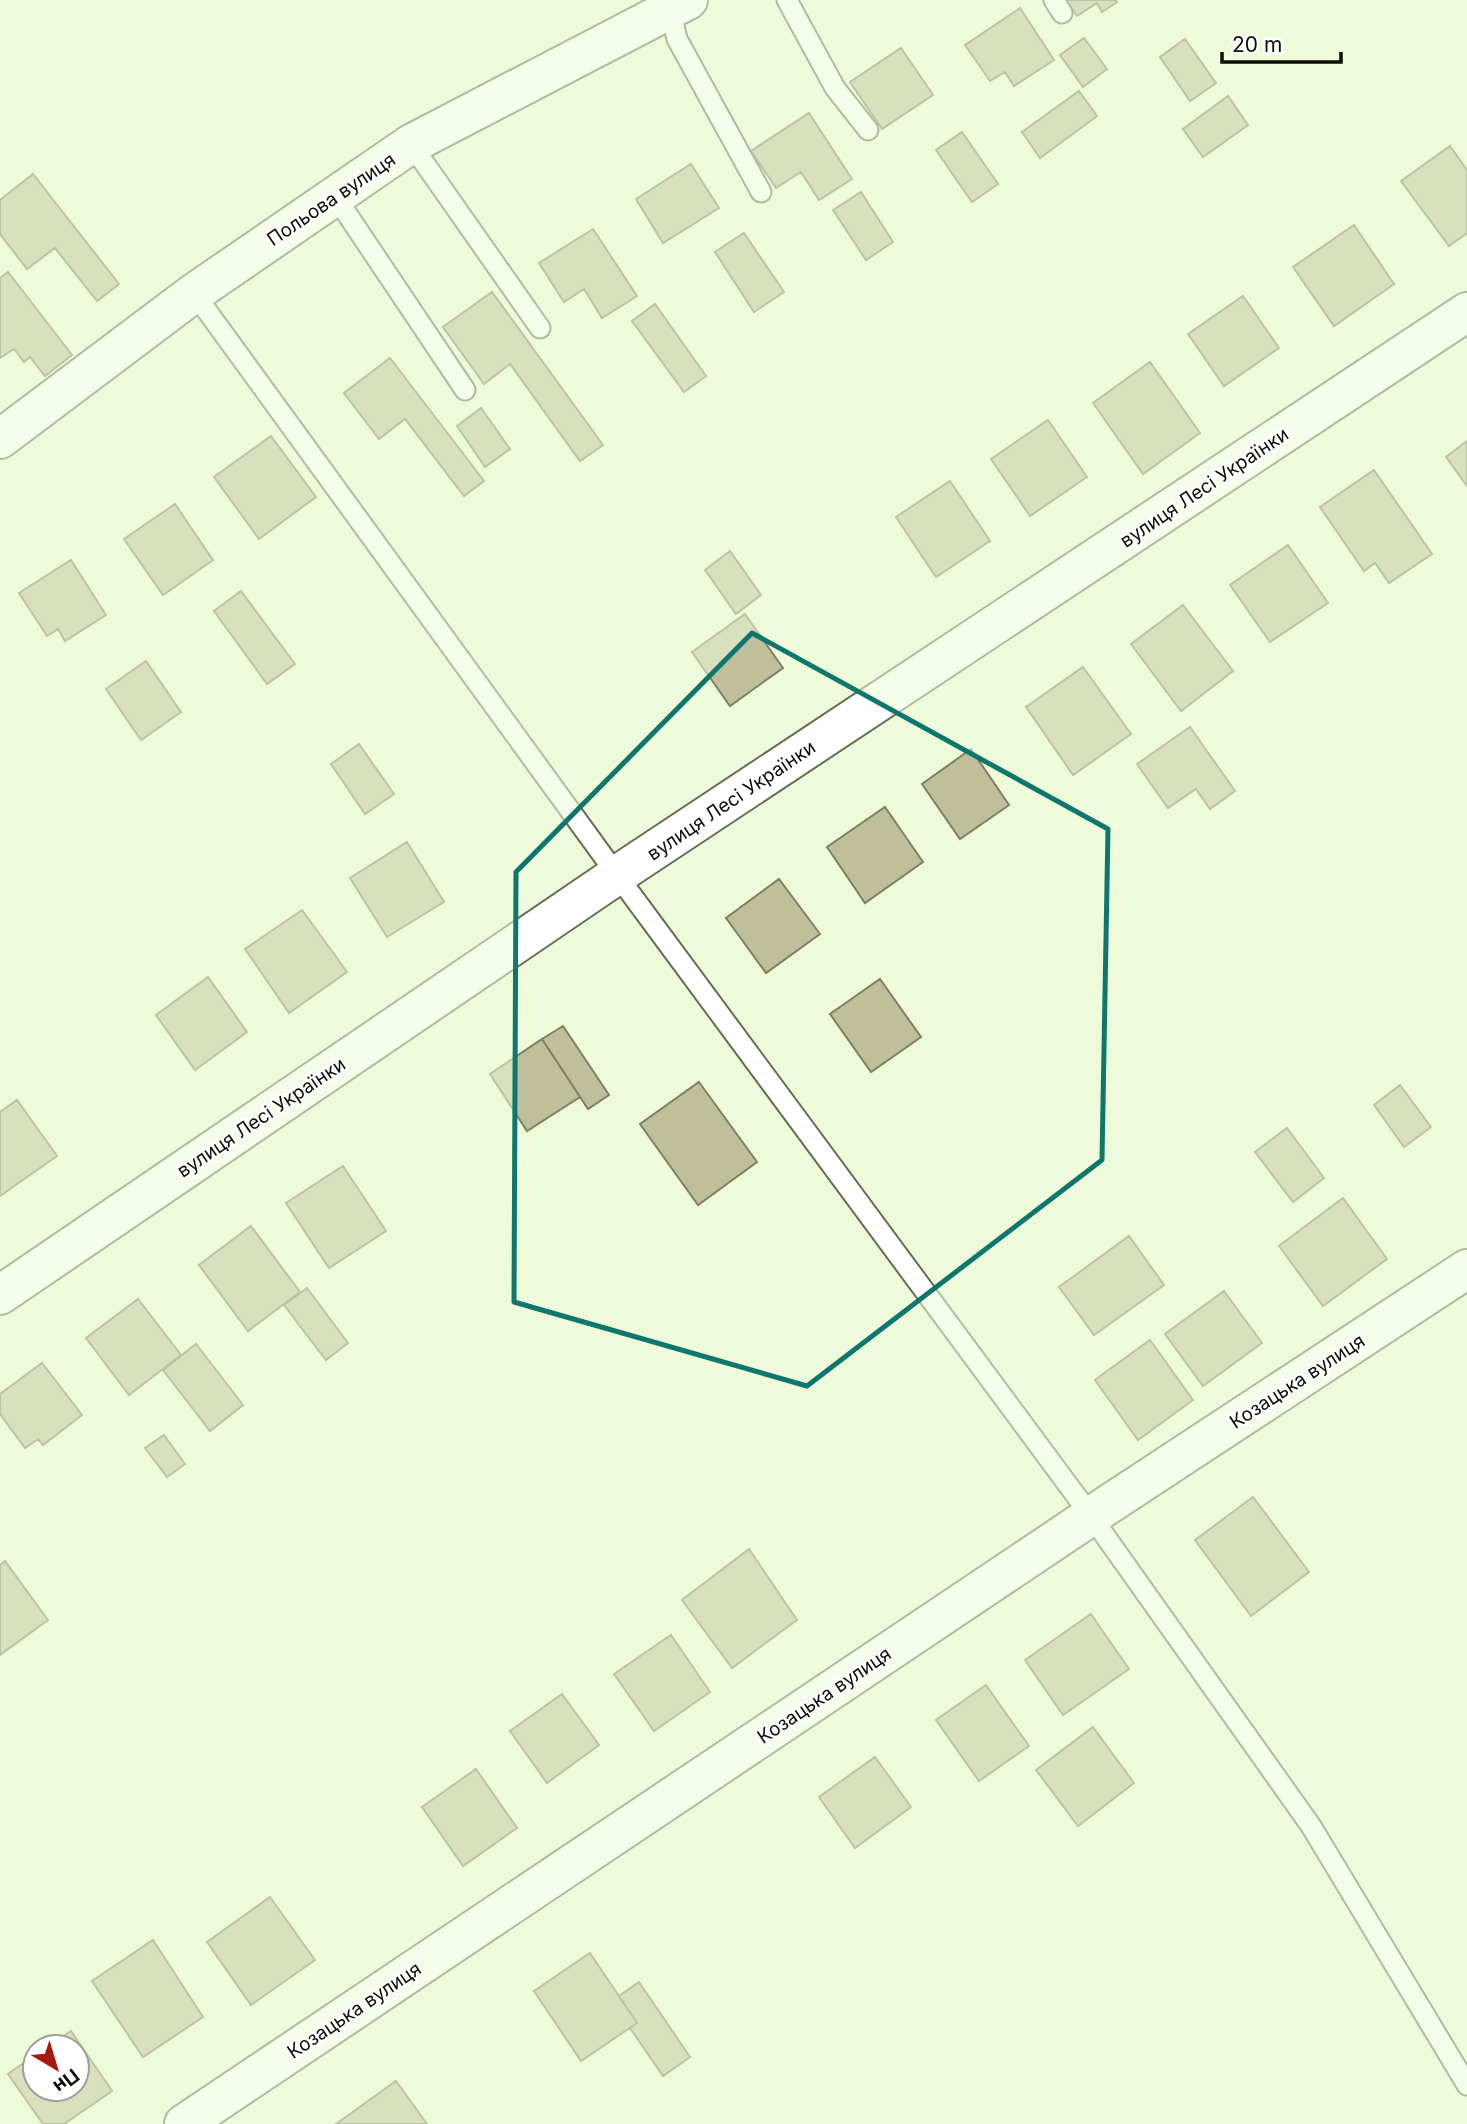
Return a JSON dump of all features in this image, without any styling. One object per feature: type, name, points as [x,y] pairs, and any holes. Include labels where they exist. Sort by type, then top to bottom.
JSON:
[{"type":"street","name":"Польова вулиця","points":[[0,439],[194,293],[411,144],[675,3]]},
{"type":"street","name":"вулиця Лесі Українки","points":[[0,1295],[617,875],[1467,312]]},
{"type":"street","name":"Козацька вулиця","points":[[184,2124],[1091,1516],[1467,1269]]},
{"type":"lane","points":[[788,0],[835,88],[868,130]]},
{"type":"lane","points":[[675,3],[677,39],[761,192]]},
{"type":"lane","points":[[411,144],[540,328]]},
{"type":"lane","points":[[335,196],[465,390]]},
{"type":"lane","points":[[194,293],[617,875],[1091,1516],[1311,1826],[1467,2085]]},
{"type":"highlighted area","points":[[752,633],[1108,829],[1102,1160],[807,1386],[514,1302],[516,872]]},
{"type":"building","points":[[1066,0],[1117,2],[1102,12],[1097,3],[1077,16]]},
{"type":"building","points":[[1020,8],[1054,60],[1014,86],[1005,72],[990,81],[965,45]]},
{"type":"building","points":[[1084,38],[1107,69],[1083,87],[1060,55]]},
{"type":"building","points":[[1185,39],[1216,83],[1190,101],[1160,57]]},
{"type":"building","points":[[901,48],[933,95],[882,129],[850,82]]},
{"type":"building","points":[[1079,91],[1097,116],[1040,158],[1022,132]]},
{"type":"building","points":[[1228,96],[1248,125],[1203,157],[1183,129]]},
{"type":"building","points":[[809,113],[852,179],[819,200],[801,172],[776,188],[751,151]]},
{"type":"building","points":[[962,132],[998,184],[972,202],[936,150]]},
{"type":"building","points":[[1450,146],[1467,170],[1467,233],[1449,246],[1401,181]]},
{"type":"building","points":[[691,164],[719,208],[663,243],[636,199]]},
{"type":"building","points":[[33,174],[119,284],[97,301],[55,248],[27,269],[0,234],[0,200]]},
{"type":"building","points":[[861,192],[893,242],[866,260],[833,210]]},
{"type":"building","points":[[1354,225],[1394,284],[1334,326],[1293,267]]},
{"type":"building","points":[[593,229],[637,296],[602,318],[584,289],[564,302],[539,263]]},
{"type":"building","points":[[744,233],[784,292],[754,312],[715,252]]},
{"type":"building","points":[[8,272],[72,355],[45,376],[30,357],[24,362],[14,349],[0,358],[0,278]]},
{"type":"building","points":[[492,292],[603,445],[580,461],[510,364],[484,384],[443,327]]},
{"type":"building","points":[[1243,296],[1279,348],[1224,386],[1188,334]]},
{"type":"building","points":[[655,304],[706,376],[684,392],[632,321]]},
{"type":"building","points":[[390,358],[484,481],[464,496],[405,419],[379,439],[344,393]]},
{"type":"building","points":[[1150,362],[1200,433],[1143,474],[1093,403]]},
{"type":"building","points":[[481,408],[510,449],[485,467],[457,426]]},
{"type":"building","points":[[1048,420],[1087,477],[1030,516],[991,459]]},
{"type":"building","points":[[271,436],[316,497],[259,539],[214,477]]},
{"type":"building","points":[[1467,441],[1467,486],[1446,457]]},
{"type":"building","points":[[1374,470],[1432,554],[1389,583],[1375,563],[1364,571],[1320,507]]},
{"type":"building","points":[[950,481],[990,541],[936,577],[896,517]]},
{"type":"building","points":[[175,504],[213,560],[163,595],[124,539]]},
{"type":"building","points":[[1288,545],[1328,603],[1270,642],[1230,585]]},
{"type":"building","points":[[730,551],[761,595],[736,614],[705,570]]},
{"type":"building","points":[[71,560],[106,615],[65,641],[58,629],[47,636],[19,593]]},
{"type":"building","points":[[241,591],[295,664],[267,684],[214,611]]},
{"type":"building","points":[[1183,605],[1233,671],[1181,711],[1131,644]]},
{"type":"building","points":[[745,614],[783,668],[730,706],[692,652]]},
{"type":"building","points":[[146,661],[181,712],[141,740],[106,689]]},
{"type":"building","points":[[1083,667],[1131,734],[1073,775],[1026,707]]},
{"type":"building","points":[[1190,727],[1235,791],[1210,809],[1196,789],[1168,808],[1137,764]]},
{"type":"building","points":[[359,744],[394,794],[365,814],[331,764]]},
{"type":"building","points":[[971,749],[1009,805],[960,839],[922,784]]},
{"type":"building","points":[[885,807],[923,862],[865,903],[827,847]]},
{"type":"building","points":[[407,842],[444,902],[387,937],[350,878]]},
{"type":"building","points":[[779,879],[820,934],[766,973],[726,918]]},
{"type":"building","points":[[302,910],[347,972],[289,1013],[245,949]]},
{"type":"building","points":[[208,977],[247,1032],[195,1070],[156,1015]]},
{"type":"building","points":[[880,979],[921,1037],[871,1072],[830,1014]]},
{"type":"building","points":[[563,1026],[609,1095],[588,1109],[542,1039]]},
{"type":"building","points":[[542,1039],[580,1097],[527,1131],[490,1074]]},
{"type":"building","points":[[699,1082],[757,1162],[698,1205],[640,1124]]},
{"type":"building","points":[[1400,1085],[1431,1127],[1404,1147],[1374,1105]]},
{"type":"building","points":[[17,1100],[57,1156],[0,1196],[0,1112]]},
{"type":"building","points":[[1287,1128],[1324,1178],[1293,1202],[1255,1152]]},
{"type":"building","points":[[343,1166],[386,1231],[329,1268],[286,1203]]},
{"type":"building","points":[[1343,1198],[1387,1259],[1323,1306],[1279,1246]]},
{"type":"building","points":[[251,1226],[300,1292],[248,1331],[199,1265]]},
{"type":"building","points":[[1129,1236],[1164,1285],[1094,1335],[1059,1287]]},
{"type":"building","points":[[307,1288],[348,1343],[326,1360],[284,1305]]},
{"type":"building","points":[[1224,1291],[1262,1343],[1203,1386],[1165,1334]]},
{"type":"building","points":[[138,1299],[181,1355],[129,1395],[86,1338]]},
{"type":"building","points":[[1150,1340],[1193,1400],[1138,1440],[1095,1380]]},
{"type":"building","points":[[196,1344],[243,1405],[210,1431],[163,1370]]},
{"type":"building","points":[[42,1363],[82,1415],[43,1445],[38,1439],[25,1448],[0,1414],[0,1394]]},
{"type":"building","points":[[164,1435],[185,1464],[167,1477],[145,1448]]},
{"type":"building","points":[[1253,1497],[1309,1572],[1251,1616],[1195,1540]]},
{"type":"building","points":[[749,1549],[797,1620],[732,1668],[682,1600]]},
{"type":"building","points":[[5,1561],[48,1620],[0,1655],[0,1565]]},
{"type":"building","points":[[1091,1614],[1129,1669],[1063,1715],[1025,1660]]},
{"type":"building","points":[[671,1635],[710,1692],[654,1731],[614,1674]]},
{"type":"building","points":[[986,1685],[1029,1746],[979,1781],[936,1720]]},
{"type":"building","points":[[562,1694],[599,1745],[547,1783],[510,1731]]},
{"type":"building","points":[[1093,1727],[1134,1783],[1078,1826],[1036,1770]]},
{"type":"building","points":[[875,1757],[911,1807],[855,1848],[819,1797]]},
{"type":"building","points":[[476,1769],[517,1828],[463,1866],[422,1807]]},
{"type":"building","points":[[270,1897],[315,1960],[251,2005],[207,1942]]},
{"type":"building","points":[[153,1940],[203,2017],[143,2057],[92,1981]]},
{"type":"building","points":[[590,1953],[637,2023],[581,2061],[534,1991]]},
{"type":"building","points":[[639,1982],[690,2057],[663,2076],[630,2028],[637,2023],[619,1996]]},
{"type":"building","points":[[91,2060],[112,2091],[64,2124],[43,2124],[28,2103],[91,2103]]},
{"type":"building","points":[[21,2065],[21,2093],[8,2074]]},
{"type":"building","points":[[396,2081],[427,2124],[336,2124]]}]
